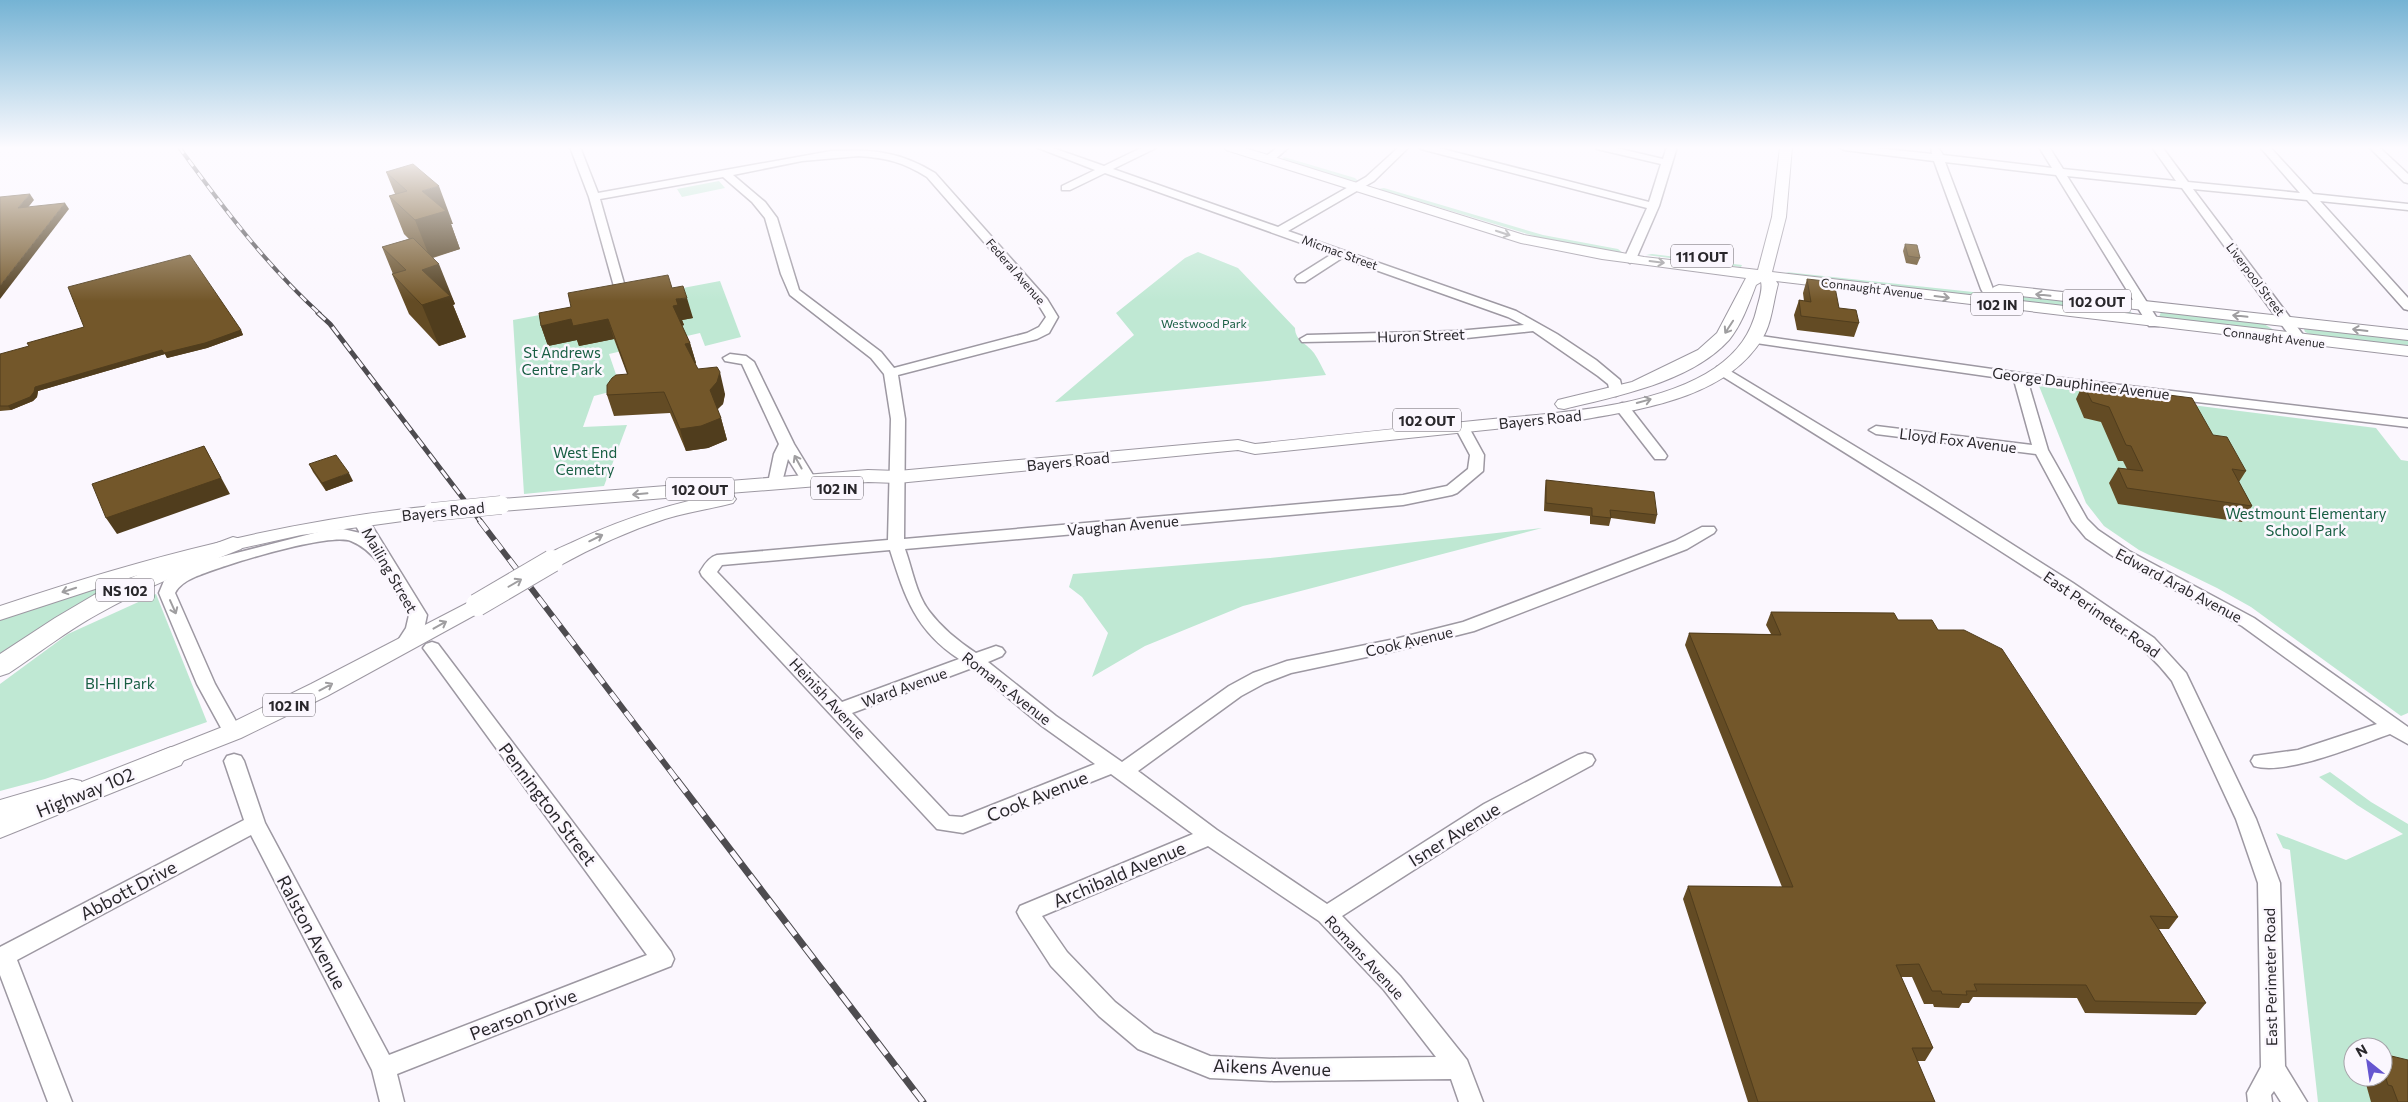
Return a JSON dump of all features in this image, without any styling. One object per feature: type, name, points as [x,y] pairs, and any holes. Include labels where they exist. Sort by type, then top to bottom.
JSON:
[{"type":"highway","name":"NS 102","points":[[0,667],[62,624],[102,601],[172,568],[233,544]]},
{"type":"highway","name":"NS 102","points":[[24,650],[78,619],[126,595],[196,569]]},
{"type":"highway","name":"Highway 102","points":[[0,826],[170,758]]},
{"type":"main road","name":"Connaught Avenue","points":[[1407,198],[1521,239],[1563,249],[1632,254],[1766,269],[1987,289],[2408,335]]},
{"type":"main road","name":"Bayers Road","points":[[1238,445],[1251,438],[1619,400],[1692,387],[1722,370],[1737,358],[1754,339],[1770,284],[1766,269],[1779,216],[1781,198]]},
{"type":"main road","name":"Connaught Avenue","points":[[1766,269],[1841,284],[1995,304],[2408,351]]},
{"type":"main road","name":"Bayers Road","points":[[0,613],[115,575],[233,544],[291,531],[432,512],[808,480],[868,476],[898,478],[1238,445],[1255,448],[1580,415],[1619,400],[1638,386],[1665,374],[1707,350],[1723,336],[1730,325],[1750,282],[1766,269]]},
{"type":"main road","points":[[1762,311],[1784,294],[1808,286],[1841,284]]},
{"type":"main road","points":[[1707,350],[1711,361],[1722,370]]},
{"type":"main road","points":[[1638,386],[1657,382],[1674,382],[1692,387]]},
{"type":"main road","name":"Bayers Road","points":[[0,810],[170,758],[233,732],[319,690],[404,645],[552,561],[617,528],[688,505],[731,498],[868,486],[898,478]]},
{"type":"main road","name":"NS 102","points":[[196,569],[361,521]]},
{"type":"street","points":[[594,198],[619,286]]},
{"type":"street","points":[[755,198],[770,216],[778,240],[786,279],[794,292],[876,356],[891,372]]},
{"type":"street","name":"Federal Avenue","points":[[891,372],[1032,336],[1051,322],[1051,313],[951,198]]},
{"type":"street","name":"Micmac Street","points":[[1190,198],[1494,308],[1535,326],[1572,348],[1615,382],[1619,400],[1660,456]]},
{"type":"street","points":[[1280,230],[1336,198]]},
{"type":"street","points":[[1624,198],[1653,206]]},
{"type":"street","points":[[1632,254],[1656,198]]},
{"type":"street","points":[[1953,198],[1987,289],[1995,304]]},
{"type":"street","points":[[2076,198],[2154,323]]},
{"type":"street","name":"Liverpool Street","points":[[2196,198],[2288,321],[2300,340]]},
{"type":"street","points":[[2310,198],[2408,306]]},
{"type":"street","points":[[2315,198],[2408,206]]},
{"type":"street","points":[[1300,279],[1342,253]]},
{"type":"street","name":"Huron Street","points":[[1307,339],[1457,335],[1524,329],[1535,326]]},
{"type":"street","name":"George Dauphinee Avenue","points":[[1754,339],[2020,377],[2408,423]]},
{"type":"street","points":[[730,358],[741,359],[747,362],[782,432],[786,445],[793,453],[808,480]]},
{"type":"street","name":"East Perimeter Road","points":[[1722,370],[1899,479],[2148,642],[2180,678],[2246,819],[2269,883],[2273,1069]]},
{"type":"street","name":"Romans Avenue","points":[[891,372],[898,419],[896,545],[914,599],[922,614],[955,648],[975,661],[1049,721],[1210,836],[1327,915],[1392,983],[1459,1068],[1471,1102]]},
{"type":"street","name":"Edward Arab Avenue","points":[[2020,377],[2041,450],[2080,522],[2092,534],[2123,555],[2248,622],[2400,732]]},
{"type":"street","name":"Vaughan Avenue","points":[[717,560],[1403,500],[1452,490],[1475,471],[1476,455],[1462,427]]},
{"type":"street","name":"Lloyd Fox Avenue","points":[[1876,430],[2041,450]]},
{"type":"street","points":[[776,483],[781,454],[786,445]]},
{"type":"street","name":"Mailing Street","points":[[361,521],[418,615],[416,629],[404,645]]},
{"type":"street","name":"Cook Avenue","points":[[963,825],[1118,769],[1235,690],[1259,678],[1287,667],[1395,645],[1468,627],[1681,545],[1708,530]]},
{"type":"street","points":[[233,732],[206,684],[167,593],[170,585],[196,569],[334,534],[356,536],[380,553]]},
{"type":"street","name":"Heinish Avenue","points":[[717,560],[708,572],[840,710],[944,823],[963,825]]},
{"type":"street","name":"Pennington Street","points":[[432,648],[663,959]]},
{"type":"street","name":"Ward Avenue","points":[[840,710],[996,652]]},
{"type":"street","points":[[2262,761],[2299,757],[2400,732]]},
{"type":"street","name":"Isner Avenue","points":[[1327,915],[1491,810],[1585,760]]},
{"type":"street","name":"Ralston Avenue","points":[[234,761],[255,822],[384,1068],[392,1102]]},
{"type":"street","name":"Abbott Drive","points":[[2,957],[255,822]]},
{"type":"street","name":"Archibald Avenue","points":[[1028,912],[1210,836]]},
{"type":"street","name":"Aikens Avenue","points":[[1028,912],[1059,959],[1106,1009],[1146,1041],[1210,1067],[1274,1070],[1459,1068]]},
{"type":"street","points":[[2,957],[60,1102]]},
{"type":"street","name":"Pearson Drive","points":[[384,1068],[663,959]]},
{"type":"street","points":[[2260,1102],[2259,1094],[2273,1069],[2294,1102]]},
{"type":"green space","points":[[1409,198],[1419,198],[1543,235],[1618,249],[1623,253],[1619,254],[1544,239]]},
{"type":"green space","name":"Westwood Park","points":[[1198,252],[1238,268],[1295,328],[1297,336],[1314,353],[1326,375],[1055,402],[1134,335],[1116,313],[1185,258]]},
{"type":"green space","points":[[1652,254],[1742,265],[1741,267],[1646,255]]},
{"type":"green space","points":[[1786,272],[1973,292],[1978,296],[1796,276]]},
{"type":"green space","name":"St Andrews Centre Park","points":[[720,281],[741,337],[705,346],[700,333],[609,354],[621,389],[594,396],[583,427],[627,425],[604,486],[524,494],[513,320]]},
{"type":"green space","points":[[2007,295],[2124,308],[2132,313],[2011,300],[2005,298]]},
{"type":"green space","points":[[2161,312],[2264,324],[2274,330],[2164,319],[2159,317]]},
{"type":"green space","points":[[2304,329],[2408,339],[2408,346],[2312,335],[2305,332]]},
{"type":"green space","name":"Westmount Elementary School Park","points":[[2039,386],[2376,428],[2401,460],[2408,461],[2408,713],[2401,716],[2251,607],[2217,588],[2139,550],[2104,526],[2086,503]]},
{"type":"green space","points":[[1542,528],[1243,606],[1145,646],[1092,677],[1108,633],[1082,597],[1069,587],[1073,574],[1270,558]]},
{"type":"green space","points":[[164,566],[0,661],[0,618]]},
{"type":"green space","name":"BI-HI Park","points":[[156,594],[207,722],[45,779],[0,791],[0,684],[68,634]]},
{"type":"green space","points":[[2330,772],[2371,802],[2408,824],[2408,1102],[2318,1102],[2290,850],[2283,848],[2276,833],[2346,860],[2403,834],[2357,805],[2319,777]]},
{"type":"building","points":[[0,198],[26,198],[18,208],[65,203],[0,286]]},
{"type":"building","points":[[392,198],[431,198],[446,211],[415,220]]},
{"type":"building","points":[[413,238],[439,264],[422,270],[450,296],[422,305],[392,274],[406,270],[382,247]]},
{"type":"building","points":[[1905,244],[1917,245],[1920,258],[1908,256]]},
{"type":"building","points":[[190,255],[241,330],[205,343],[164,353],[162,350],[35,387],[30,397],[8,406],[0,406],[0,354],[29,346],[27,343],[84,327],[68,287]]},
{"type":"building","points":[[668,275],[672,288],[683,286],[687,298],[676,299],[678,305],[673,306],[690,343],[685,344],[698,369],[717,367],[720,372],[717,382],[710,390],[721,418],[701,426],[680,429],[664,392],[607,395],[607,385],[612,378],[616,375],[628,374],[608,319],[573,326],[571,319],[541,326],[539,313],[571,307],[568,293]]},
{"type":"building","points":[[1807,279],[1834,282],[1839,308],[1856,310],[1859,323],[1801,316],[1799,300],[1811,302]]},
{"type":"building","points":[[2083,384],[2192,398],[2213,435],[2227,437],[2246,471],[2232,469],[2252,506],[2127,488],[2118,468],[2143,471],[2131,446],[2126,445],[2109,407],[2092,402]]},
{"type":"building","points":[[204,446],[221,478],[106,518],[92,484]]},
{"type":"building","points":[[336,455],[349,473],[322,483],[309,464]]},
{"type":"building","points":[[1546,480],[1654,492],[1657,515],[1610,510],[1611,518],[1592,516],[1592,508],[1546,503]]},
{"type":"building","points":[[1771,612],[1894,613],[1898,620],[1932,620],[1938,630],[1964,630],[2002,649],[2178,917],[2150,916],[2206,1003],[2095,1001],[2086,985],[1974,984],[1977,991],[1966,991],[1967,995],[1942,994],[1941,991],[1932,991],[1919,964],[1896,965],[1933,1048],[1912,1048],[1935,1102],[1758,1102],[1688,886],[1793,887],[1689,633],[1781,635]]},
{"type":"building","points":[[2393,1056],[2408,1060],[2408,1102],[2398,1102],[2392,1087]]},
{"type":"railway","points":[[217,198],[281,276],[320,314]]},
{"type":"railway","points":[[318,313],[330,324],[481,522]]},
{"type":"railway","points":[[480,521],[678,781]]},
{"type":"railway","points":[[677,780],[923,1102]]},
{"type":"park label","name":"West End Cemetry","points":[[585,460]]}]
